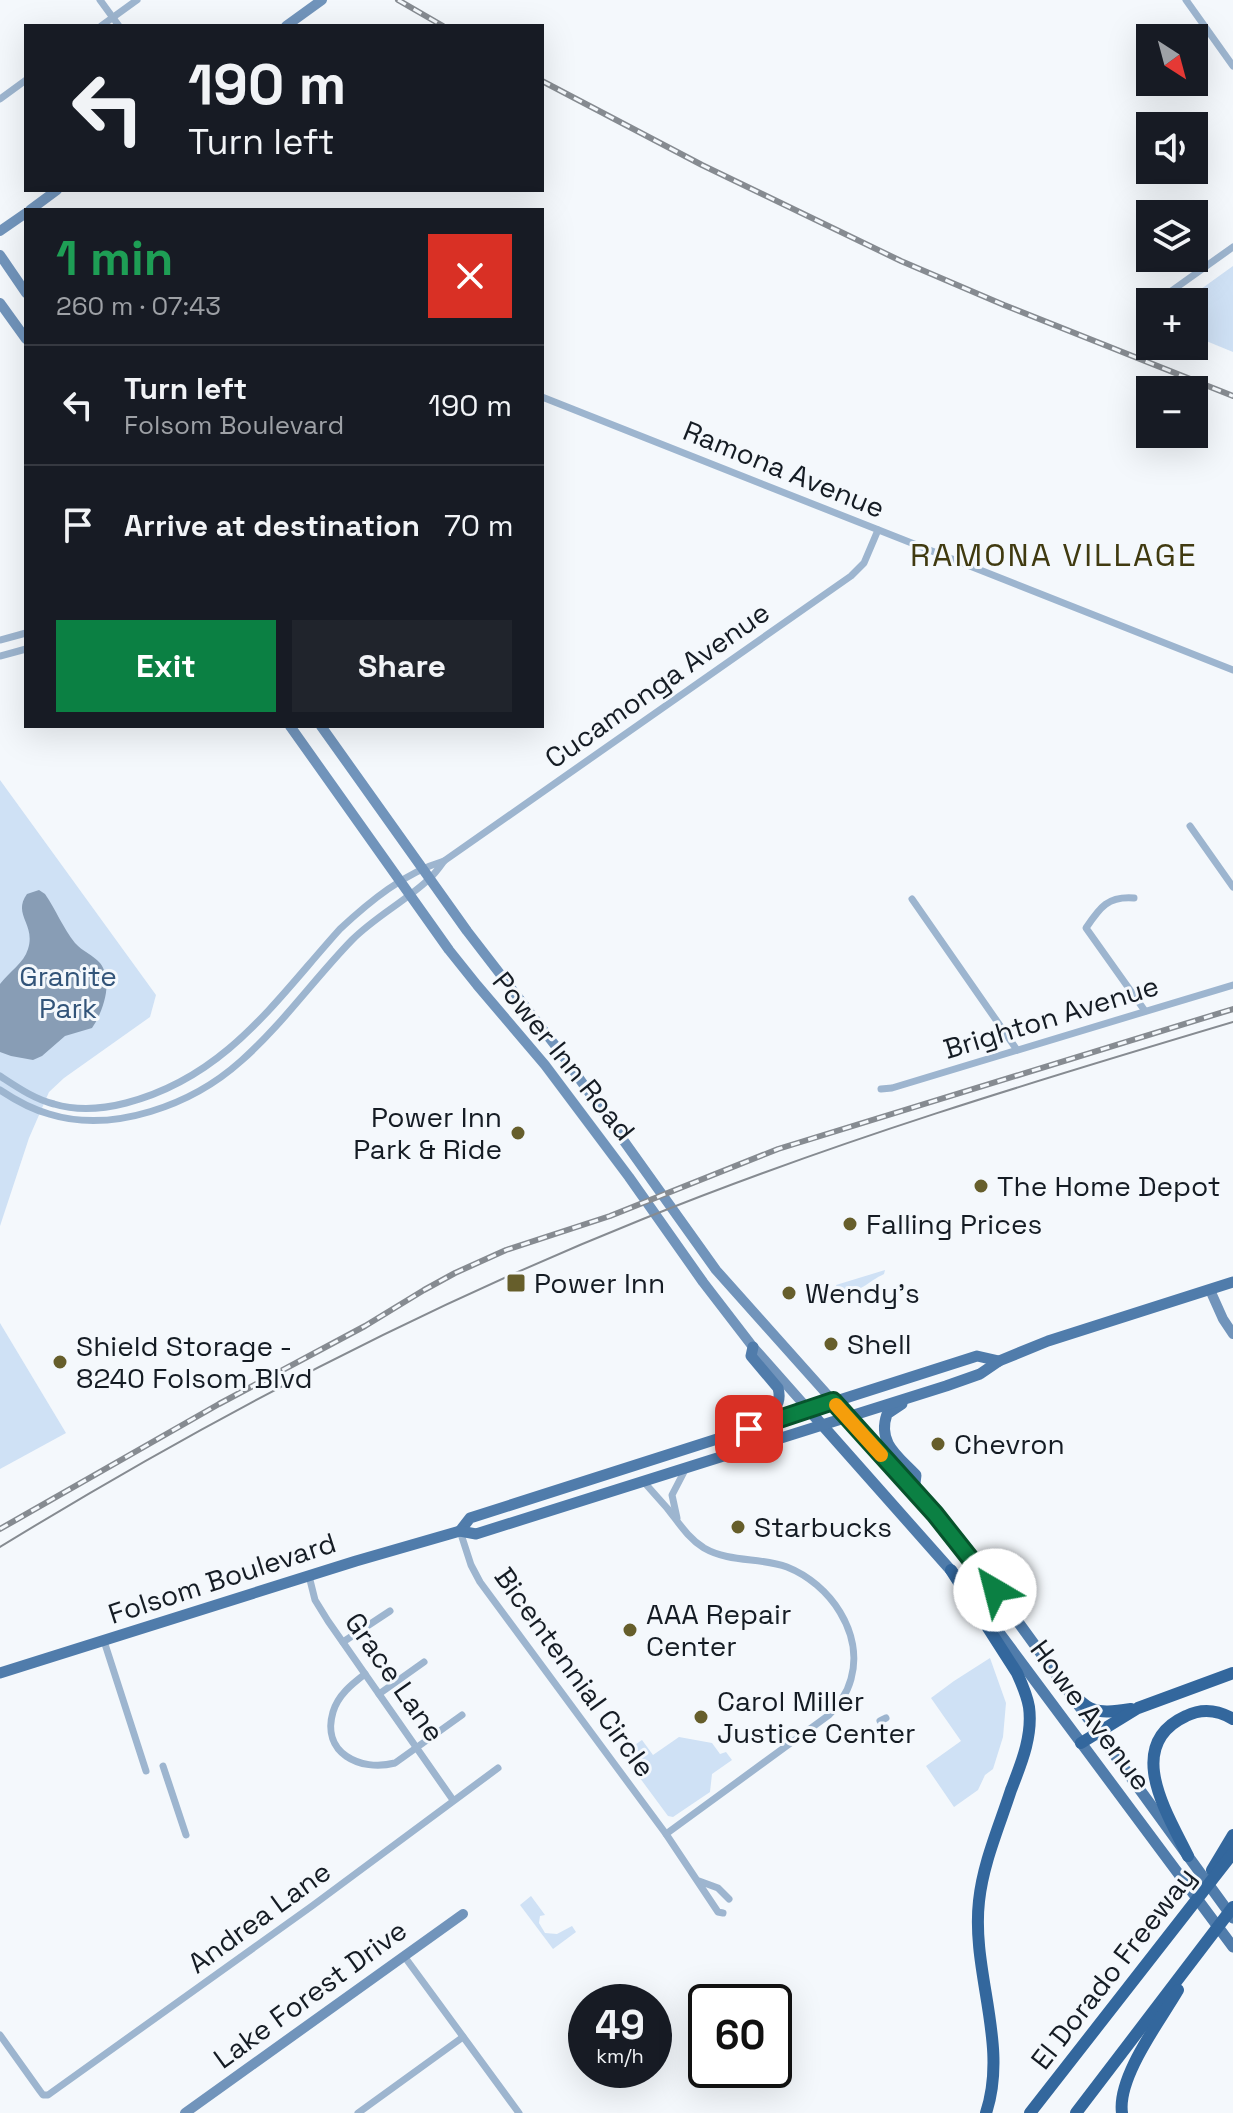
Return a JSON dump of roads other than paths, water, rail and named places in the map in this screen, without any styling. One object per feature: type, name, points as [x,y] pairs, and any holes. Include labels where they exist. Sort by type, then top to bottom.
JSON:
[{"type":"highway","points":[[951,1570],[1017,1673],[1029,1708],[1025,1751],[987,1859],[979,1901],[979,1958],[994,2058],[993,2084],[986,2113]]},
{"type":"highway","points":[[1063,1684],[1081,1702],[1095,1711],[1108,1713],[1138,1708],[1233,1673]]},
{"type":"highway","points":[[1081,1743],[1138,1708]]},
{"type":"highway","points":[[1188,1856],[1157,1786],[1153,1769],[1155,1747],[1170,1725],[1191,1713],[1210,1711],[1233,1719]]},
{"type":"highway","points":[[1185,1915],[1233,1835]]},
{"type":"highway","name":"El Dorado Freeway","points":[[1030,2113],[1233,1853]]},
{"type":"highway","name":"El Dorado Freeway","points":[[1076,2113],[1233,1907]]},
{"type":"highway","points":[[1122,2113],[1122,2096],[1128,2075],[1209,1939]]},
{"type":"main road","points":[[289,24],[322,0]]},
{"type":"main road","points":[[32,208],[54,192]]},
{"type":"main road","points":[[0,231],[24,214]]},
{"type":"main road","points":[[0,255],[24,290]]},
{"type":"main road","points":[[0,303],[24,336]]},
{"type":"main road","name":"Power Inn Road","points":[[291,728],[477,985],[545,1065],[753,1347],[808,1409]]},
{"type":"main road","name":"Power Inn Road","points":[[322,728],[421,868],[561,1053],[716,1270],[833,1401]]},
{"type":"main road","name":"Folsom Boulevard","points":[[0,1673],[460,1531],[476,1534],[822,1425],[980,1374],[999,1361],[1088,1327],[1233,1282]]},
{"type":"main road","points":[[1210,1290],[1233,1334]]},
{"type":"main road","points":[[749,1429],[776,1408],[780,1398],[778,1388],[751,1356],[753,1347]]},
{"type":"main road","name":"Folsom Boulevard","points":[[460,1531],[470,1518],[833,1401],[977,1356],[999,1361]]},
{"type":"main road","points":[[913,1396],[887,1414],[883,1433],[886,1442],[916,1475],[914,1491]]},
{"type":"main road","name":"Howe Avenue","points":[[833,1401],[981,1571],[1233,1918]]},
{"type":"main road","name":"Howe Avenue","points":[[808,1409],[951,1570],[997,1628],[1233,1947]]},
{"type":"main road","name":"Lake Forest Drive","points":[[185,2113],[463,1914]]},
{"type":"street","points":[[100,0],[117,24]]},
{"type":"street","points":[[104,24],[137,0]]},
{"type":"street","points":[[1186,0],[1233,66]]},
{"type":"street","points":[[0,99],[24,81]]},
{"type":"street","points":[[1176,288],[1233,247]]},
{"type":"street","name":"Ramona Avenue","points":[[544,398],[1233,670]]},
{"type":"street","name":"Cucamonga Avenue","points":[[0,1090],[30,1108],[50,1115],[85,1120],[119,1118],[190,1096],[228,1072],[366,927],[429,879],[444,861],[851,576],[864,563],[878,530]]},
{"type":"street","points":[[0,640],[24,634]]},
{"type":"street","points":[[0,656],[24,650]]},
{"type":"street","points":[[1190,826],[1233,887]]},
{"type":"street","name":"Cucamonga Avenue","points":[[0,1076],[44,1101],[84,1108],[119,1105],[174,1086],[233,1047],[340,929],[368,904],[421,868],[444,861]]},
{"type":"street","points":[[1134,898],[1117,897],[1098,909],[1086,928],[1145,1011]]},
{"type":"street","points":[[912,899],[1017,1050]]},
{"type":"street","name":"Brighton Avenue","points":[[881,1089],[1233,985]]},
{"type":"street","points":[[681,1527],[672,1495],[681,1475],[689,1467]]},
{"type":"street","points":[[643,1481],[700,1545],[734,1559],[776,1564],[808,1579],[840,1611],[849,1630],[854,1655],[849,1686],[829,1715],[666,1834]]},
{"type":"street","name":"Bicentennial Circle","points":[[460,1531],[480,1582],[666,1834],[718,1912],[723,1913]]},
{"type":"street","name":"Grace Lane","points":[[309,1576],[315,1600],[453,1800]]},
{"type":"street","points":[[343,1642],[390,1611]]},
{"type":"street","points":[[104,1641],[146,1771]]},
{"type":"street","points":[[379,1694],[424,1662]]},
{"type":"street","points":[[365,1674],[345,1691],[333,1713],[333,1735],[343,1755],[355,1762],[382,1767],[395,1763],[462,1715]]},
{"type":"street","points":[[163,1766],[186,1835]]},
{"type":"street","name":"Andrea Lane","points":[[0,2035],[43,2095],[53,2093],[498,1768]]},
{"type":"street","points":[[696,1880],[718,1888],[726,1897],[713,1904]]},
{"type":"street","points":[[404,1956],[519,2113]]},
{"type":"street","points":[[358,2113],[463,2037]]},
{"type":"tram line","points":[[0,1547],[235,1411],[396,1329],[560,1253],[716,1191],[862,1138],[1233,1022]]},
{"type":"railway","points":[[398,0],[440,24]]},
{"type":"railway","points":[[544,82],[702,165],[901,261],[1233,396]]},
{"type":"railway","points":[[0,1529],[424,1290],[506,1250],[610,1216],[778,1149],[1233,1009]]},
{"type":"place","name":"Power Inn Park & Ride","points":[[518,1133]]},
{"type":"place","name":"The Home Depot","points":[[981,1186]]},
{"type":"place","name":"Falling Prices","points":[[850,1224]]},
{"type":"place","name":"Power Inn","points":[[516,1283]]},
{"type":"place","name":"Wendy's","points":[[789,1293]]},
{"type":"place","name":"Shell","points":[[831,1344]]},
{"type":"place","name":"Shield Storage - 8240 Folsom Blvd","points":[[60,1362]]},
{"type":"place","name":"Chevron","points":[[938,1444]]},
{"type":"place","name":"Starbucks","points":[[738,1527]]},
{"type":"place","name":"AAA Repair Center","points":[[630,1630]]},
{"type":"place","name":"Carol Miller Justice Center","points":[[701,1717]]},
{"type":"district","name":"RAMONA VILLAGE","points":[[1054,555]]},
{"type":"park label","name":"Granite Park","points":[[68,992]]}]
